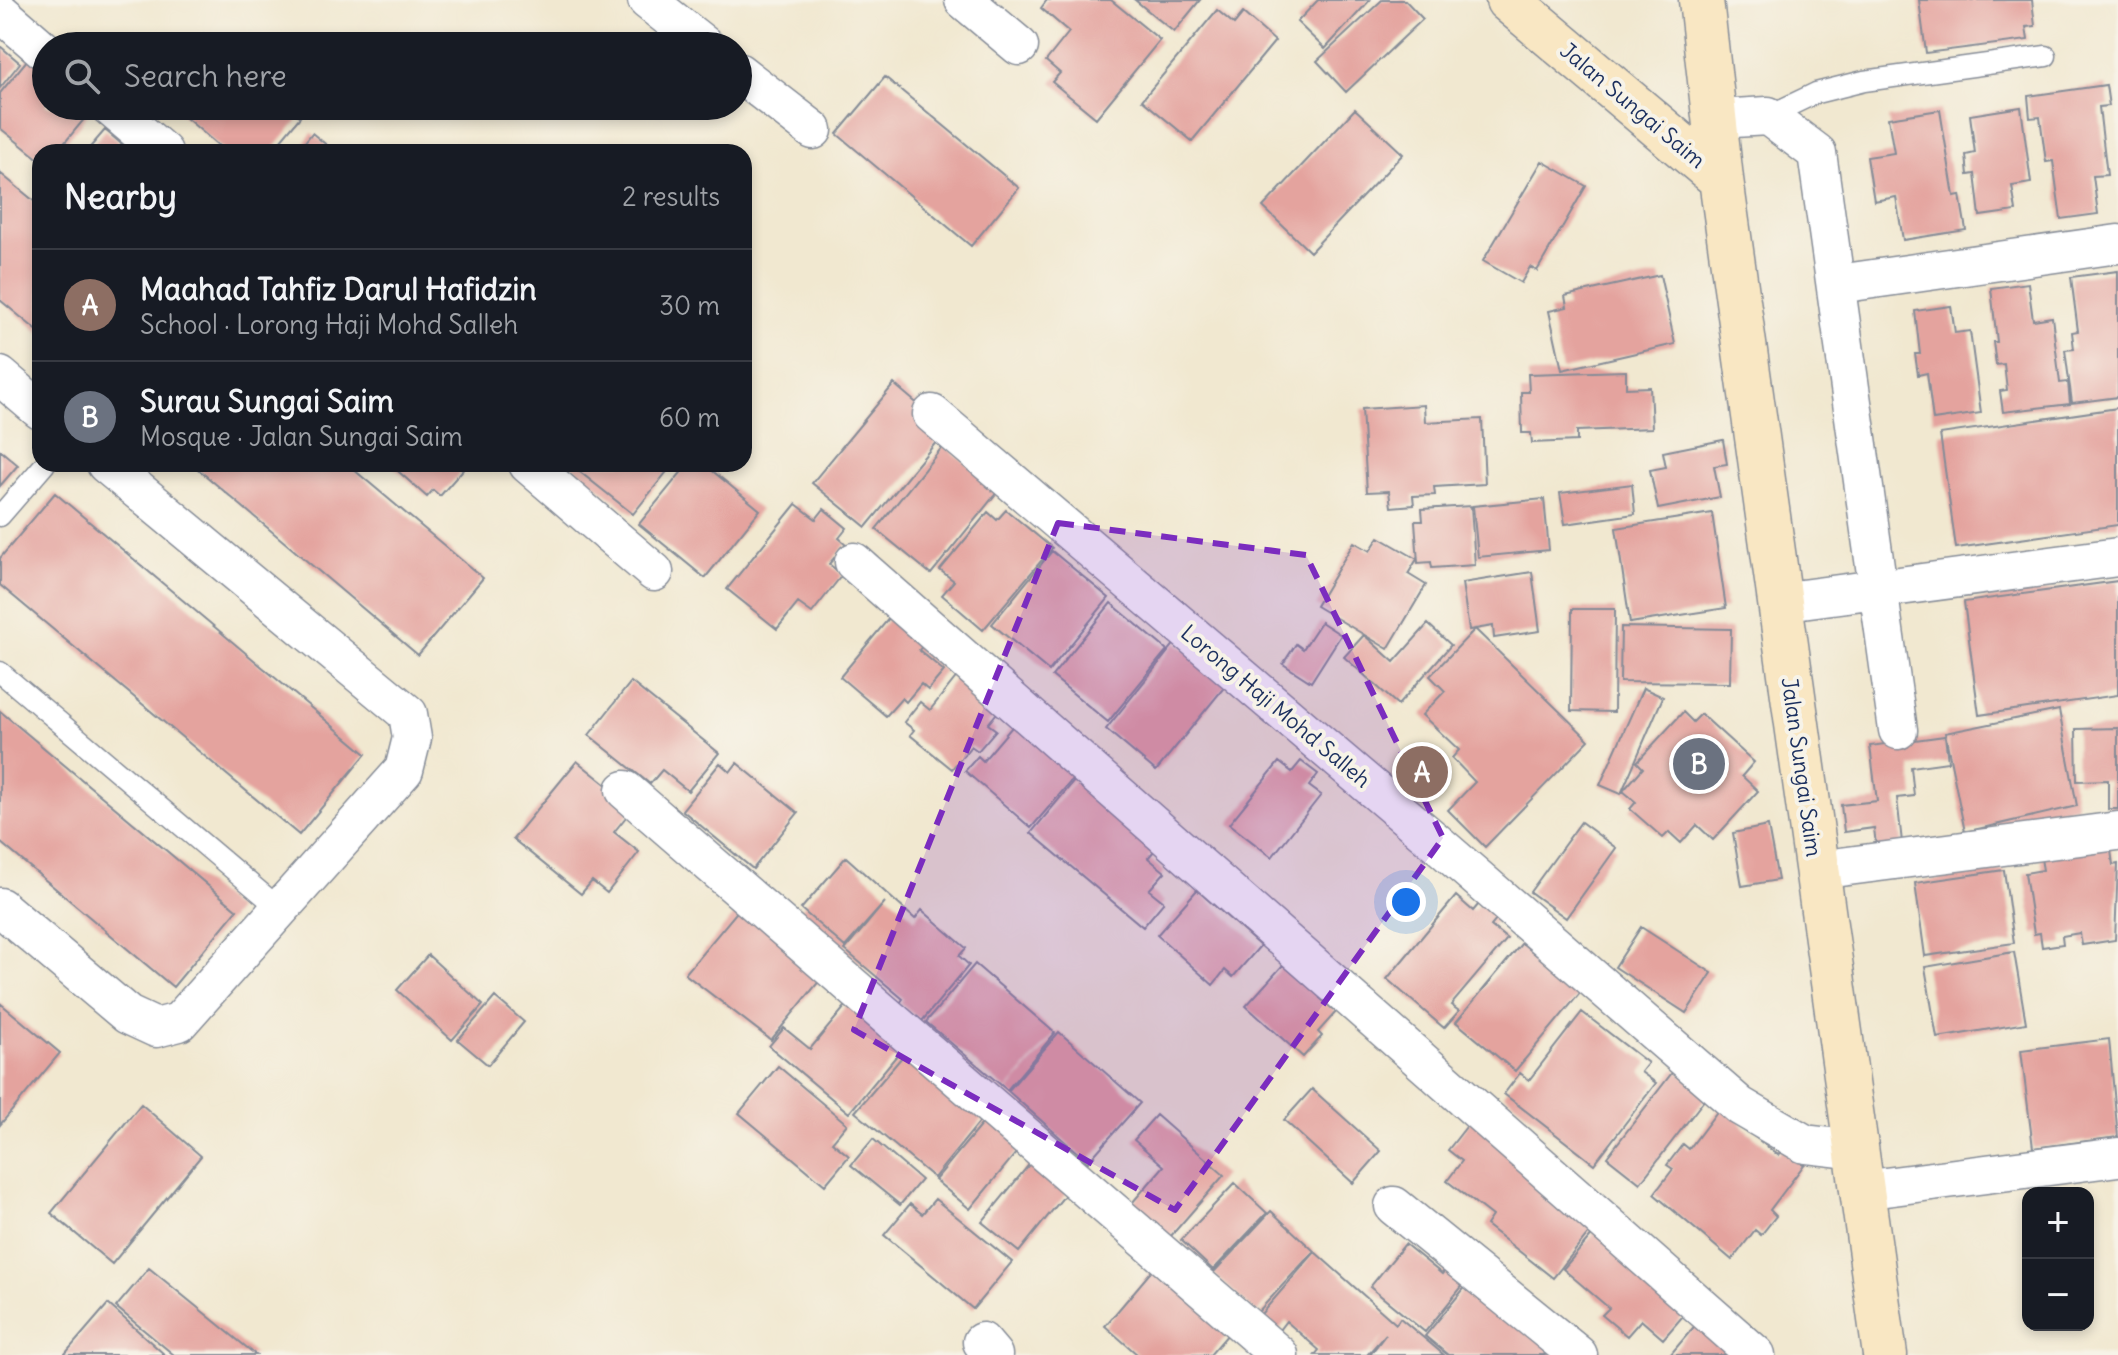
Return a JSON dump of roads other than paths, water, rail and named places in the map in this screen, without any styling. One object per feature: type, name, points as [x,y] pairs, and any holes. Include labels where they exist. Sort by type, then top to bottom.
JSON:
[{"type":"street","points":[[647,0],[687,32]]},
{"type":"street","points":[[964,0],[1019,46]]},
{"type":"street","name":"Jalan Sungai Saim","points":[[1508,0],[1721,179]]},
{"type":"street","name":"Jalan Sungai Saim","points":[[1701,0],[1717,119],[1721,179],[1885,1355]]},
{"type":"street","points":[[0,12],[32,40]]},
{"type":"street","points":[[752,83],[813,130]]},
{"type":"street","points":[[1717,119],[1768,116],[1817,153],[1838,284],[1898,730]]},
{"type":"street","points":[[125,120],[154,144]]},
{"type":"street","points":[[1838,284],[2118,244]]},
{"type":"street","points":[[0,376],[32,403]]},
{"type":"street","name":"Lorong Haji Mohd Salleh","points":[[932,414],[1437,843],[1740,1106],[1805,1144],[1859,1170],[2118,1157]]},
{"type":"street","points":[[0,907],[128,1015],[156,1028],[179,1022],[404,770],[412,738],[408,714],[116,472]]},
{"type":"street","points":[[537,472],[654,572]]},
{"type":"street","points":[[1779,602],[2118,557]]},
{"type":"street","points":[[854,562],[1756,1355]]},
{"type":"street","points":[[625,790],[1279,1355]]},
{"type":"street","points":[[1817,870],[2118,831]]},
{"type":"street","points":[[1394,1206],[1578,1355]]},
{"type":"lane","points":[[1768,116],[1816,93],[1864,81],[2046,56]]},
{"type":"lane","points":[[0,516],[38,472]]},
{"type":"lane","points":[[0,672],[280,909]]},
{"type":"place","name":"Surau Sungai Saim","points":[[1699,764]]},
{"type":"place","name":"Maahad Tahfiz Darul Hafidzin","points":[[1422,772]]}]
